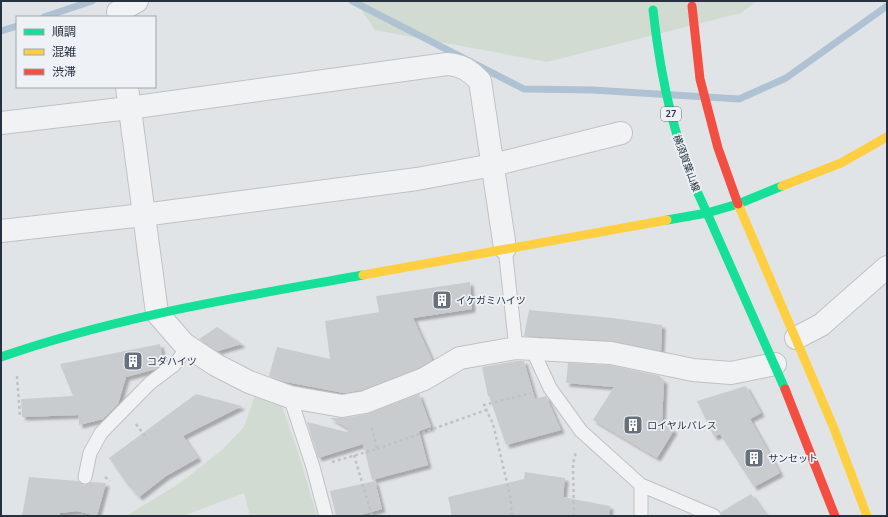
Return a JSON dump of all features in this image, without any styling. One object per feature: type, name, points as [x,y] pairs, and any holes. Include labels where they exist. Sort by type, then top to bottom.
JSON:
[{"type":"street","points":[[117,10],[137,1]]},
{"type":"street","points":[[692,6],[700,79],[718,148],[738,204],[833,426],[867,516]]},
{"type":"street","name":"横須賀葉山線","points":[[653,10],[659,62],[672,119],[690,176],[775,364],[835,516]]},
{"type":"street","points":[[1,123],[128,97],[447,64],[460,65],[469,70],[480,81],[505,248]]},
{"type":"street","points":[[128,97],[157,313],[184,344],[216,365],[249,382],[290,397],[342,406],[365,402],[424,379],[460,358],[524,349],[611,353],[693,370],[731,373],[775,364]]},
{"type":"street","points":[[1,231],[143,215],[417,179],[493,165],[621,134]]},
{"type":"street","points":[[1,357],[38,344],[157,313],[505,248],[707,213],[738,204],[841,164],[887,137]]},
{"type":"street","points":[[796,338],[821,325],[887,267]]},
{"type":"lane","points":[[505,248],[524,349],[581,431],[641,485],[714,516]]},
{"type":"lane","points":[[85,477],[90,453],[101,434],[150,383],[174,365],[188,347]]},
{"type":"lane","points":[[290,397],[313,467],[326,516]]},
{"type":"lane","points":[[641,485],[641,516]]},
{"type":"path","points":[[16,352],[20,417]]},
{"type":"path","points":[[512,516],[510,494],[493,424],[484,405],[550,388]]},
{"type":"path","points":[[365,402],[378,449]]},
{"type":"path","points":[[313,467],[378,449],[487,410]]},
{"type":"path","points":[[574,516],[573,464],[581,431]]},
{"type":"path","points":[[354,455],[372,516]]},
{"type":"shaded area","points":[[355,1],[757,1],[741,13],[547,62],[375,30]]},
{"type":"shaded area","points":[[256,392],[282,406],[299,455],[317,516],[250,516],[244,493],[183,516],[126,516],[180,483],[223,449],[244,427]]},
{"type":"building","points":[[470,282],[472,309],[413,318],[432,360],[419,368],[362,390],[344,393],[281,381],[269,376],[277,347],[330,359],[325,321],[379,312],[376,296]]},
{"type":"building","points":[[529,310],[613,318],[662,325],[661,351],[612,341],[524,336]]},
{"type":"building","points":[[217,327],[242,344],[218,351],[199,339]]},
{"type":"building","points":[[160,344],[164,363],[156,369],[126,377],[118,404],[103,419],[79,425],[78,415],[22,417],[21,399],[73,396],[60,364]]},
{"type":"building","points":[[524,361],[535,399],[546,396],[561,430],[506,445],[488,396],[482,367]]},
{"type":"building","points":[[568,363],[609,365],[660,376],[660,379],[664,380],[662,423],[674,430],[657,458],[593,420],[614,387],[566,383]]},
{"type":"building","points":[[746,386],[761,413],[750,419],[780,473],[754,487],[720,434],[714,437],[697,401]]},
{"type":"building","points":[[196,394],[242,406],[183,436],[198,458],[166,476],[139,497],[127,484],[109,458]]},
{"type":"building","points":[[419,394],[431,427],[419,431],[428,465],[372,480],[363,444],[318,458],[307,422],[347,432],[349,429],[330,418],[344,418],[367,414]]},
{"type":"building","points":[[525,472],[565,478],[563,497],[610,506],[609,516],[452,516],[448,497],[524,479]]},
{"type":"building","points":[[29,477],[78,481],[84,485],[91,482],[106,483],[97,516],[77,511],[60,513],[59,516],[22,516]]},
{"type":"building","points":[[375,481],[382,509],[357,516],[336,516],[330,491]]},
{"type":"building","points":[[751,494],[767,516],[722,516],[721,512]]},
{"type":"waterway","points":[[47,16],[92,1]]},
{"type":"waterway","points":[[352,1],[524,89],[592,90],[739,99],[786,78],[887,6]]},
{"type":"waterway","points":[[1,31],[16,26]]},
{"type":"traffic: fast","points":[[653,10],[660,63],[671,114],[686,164],[707,213],[738,204],[782,186]]},
{"type":"traffic: fast","points":[[667,220],[707,213],[785,389]]},
{"type":"traffic: fast","points":[[1,357],[90,330],[135,319],[226,300],[363,275]]},
{"type":"traffic: slow","points":[[782,186],[841,163],[887,137]]},
{"type":"traffic: slow","points":[[738,204],[833,426],[867,516]]},
{"type":"traffic: slow","points":[[363,275],[667,220]]},
{"type":"traffic: jam","points":[[692,6],[700,79],[718,148],[738,204]]},
{"type":"traffic: jam","points":[[785,389],[835,516]]},
{"type":"place","name":"イケガミハイツ","points":[[442,300]]},
{"type":"place","name":"コダハイツ","points":[[133,361]]},
{"type":"place","name":"ロイヤルパレス","points":[[633,425]]},
{"type":"place","name":"サンセット","points":[[754,458]]}]
